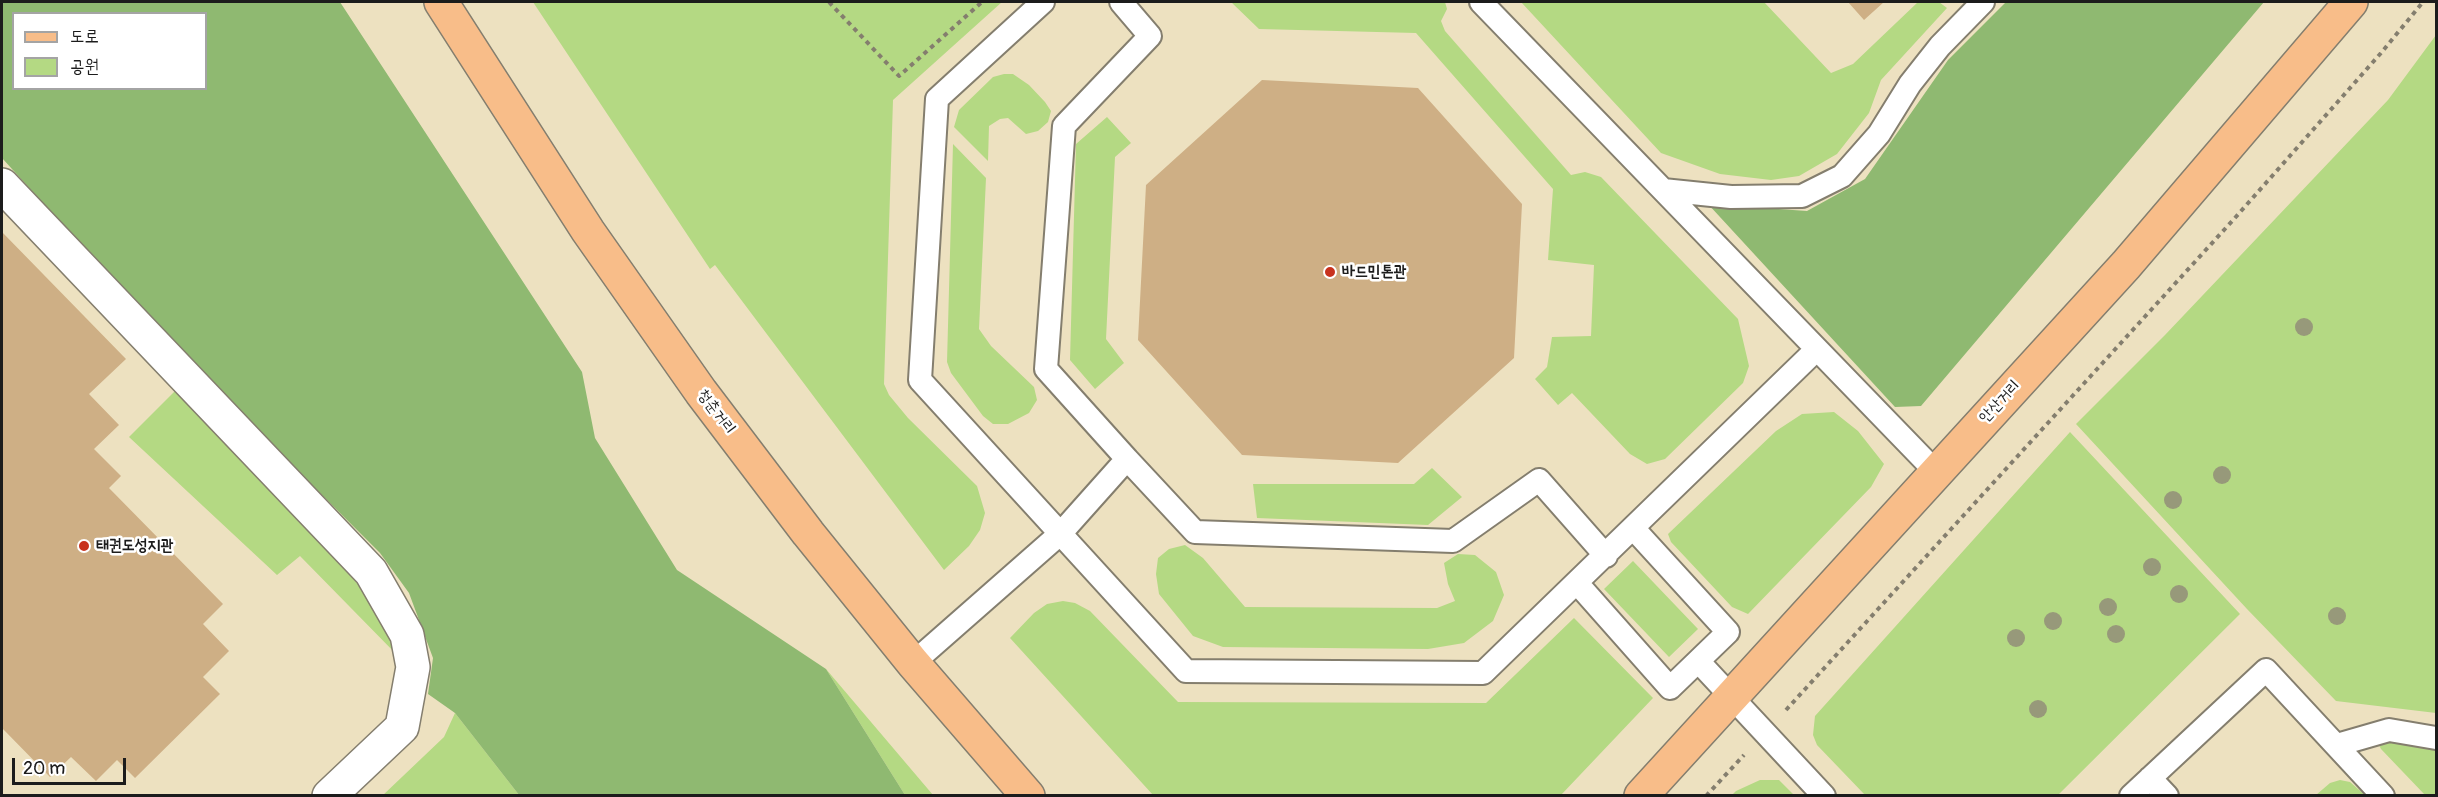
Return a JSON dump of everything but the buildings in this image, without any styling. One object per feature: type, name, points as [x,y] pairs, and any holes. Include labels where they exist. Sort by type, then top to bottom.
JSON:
[{"type":"main road","name":"청춘거리","points":[[441,2],[588,231],[701,392],[808,533],[913,663],[1028,795]]},
{"type":"main road","name":"안산거리","points":[[1641,795],[1732,699],[2126,265],[2351,2]]},
{"type":"street","points":[[2,185],[371,572],[407,635],[413,667],[402,727],[331,795]]},
{"type":"lane","points":[[1043,2],[938,99],[920,380],[1186,671],[1483,673],[1817,349]]},
{"type":"lane","points":[[1121,2],[1150,36],[1064,126],[1046,369],[1195,532],[1453,541],[1539,480],[1606,556]]},
{"type":"lane","points":[[1481,2],[1936,472]]},
{"type":"lane","points":[[1664,190],[1731,197],[1802,195],[1842,176],[1879,134],[1910,84],[1940,46],[1983,2]]},
{"type":"lane","points":[[913,663],[1060,534],[1127,459]]},
{"type":"lane","points":[[1576,583],[1670,688],[1728,632],[1633,528]]},
{"type":"lane","points":[[1698,661],[1824,795]]},
{"type":"lane","points":[[2131,795],[2266,670],[2383,795]]},
{"type":"lane","points":[[2337,745],[2389,730],[2436,738]]},
{"type":"lane","points":[[2150,778],[2167,795]]},
{"type":"path","points":[[829,2],[899,76],[982,2]]},
{"type":"path","points":[[1706,795],[2234,219],[2381,53],[2423,2]]},
{"type":"green space","points":[[2,2],[340,2],[582,372],[595,438],[677,570],[826,669],[905,795],[519,795],[455,713],[428,694],[433,658],[409,593],[380,553],[167,340],[2,158]]},
{"type":"green space","points":[[533,2],[1002,2],[893,100],[884,384],[889,395],[908,418],[977,486],[985,513],[980,530],[969,546],[944,570],[715,265],[710,269]]},
{"type":"green space","points":[[1231,2],[1445,2],[1447,9],[1441,21],[1445,31],[1571,175],[1585,172],[1601,177],[1738,319],[1749,366],[1743,383],[1665,459],[1647,464],[1630,454],[1572,393],[1558,405],[1535,379],[1547,367],[1552,337],[1591,336],[1594,265],[1548,260],[1553,189],[1416,33],[1259,29]]},
{"type":"green space","points":[[1521,2],[1764,2],[1831,73],[1853,64],[1918,2],[1939,2],[1947,8],[1881,80],[1869,113],[1837,154],[1799,176],[1771,180],[1720,174],[1661,153]]},
{"type":"green space","points":[[2006,2],[2264,2],[1921,406],[1895,407],[1708,204],[1807,211],[1865,179],[1948,60]]},
{"type":"green space","points":[[2436,35],[2436,713],[2336,701],[2247,609],[2076,424],[2165,335],[2388,100]]},
{"type":"green space","points":[[1013,74],[1029,85],[1051,111],[1048,122],[1038,131],[1026,134],[1008,118],[1000,119],[989,126],[988,161],[954,127],[959,110],[993,77]]},
{"type":"green space","points":[[1107,117],[1131,143],[1115,157],[1106,339],[1124,363],[1095,389],[1070,360],[1076,144]]},
{"type":"green space","points":[[953,144],[986,178],[979,329],[991,346],[1034,387],[1037,400],[1029,413],[1008,424],[993,424],[983,416],[951,373],[947,362]]},
{"type":"green space","points":[[175,391],[303,523],[366,593],[390,625],[400,658],[300,556],[277,575],[129,437]]},
{"type":"green space","points":[[1834,412],[1858,431],[1884,464],[1871,487],[1748,614],[1732,607],[1671,542],[1668,534],[1776,431],[1802,414]]},
{"type":"green space","points":[[2070,432],[2240,614],[2058,795],[1865,795],[1817,745],[1813,735],[1815,716]]},
{"type":"green space","points":[[1432,468],[1462,497],[1428,525],[1257,518],[1253,484],[1414,484]]},
{"type":"green space","points":[[1185,545],[1203,558],[1245,607],[1437,608],[1455,601],[1448,584],[1444,563],[1458,554],[1475,555],[1496,572],[1504,595],[1493,621],[1464,643],[1428,649],[1223,647],[1193,636],[1159,594],[1156,574],[1158,558],[1169,549]]},
{"type":"green space","points":[[1633,561],[1698,629],[1669,657],[1604,589]]},
{"type":"green space","points":[[1063,601],[1075,603],[1090,611],[1178,702],[1486,703],[1574,618],[1653,698],[1561,795],[1153,795],[1010,638],[1034,613],[1047,604]]},
{"type":"green space","points":[[826,669],[933,795],[905,795]]},
{"type":"green space","points":[[455,713],[519,795],[382,796],[444,737]]},
{"type":"green space","points":[[2385,740],[2436,748],[2436,795],[2425,795],[2381,749],[2378,743]]},
{"type":"green space","points":[[1760,780],[1779,780],[1794,795],[1732,795]]},
{"type":"green space","points":[[2340,780],[2350,782],[2365,795],[2316,795],[2330,783]]},
{"type":"place","name":"바드민톤관","points":[[1330,272]]},
{"type":"place","name":"태권도성지관","points":[[84,546]]}]
